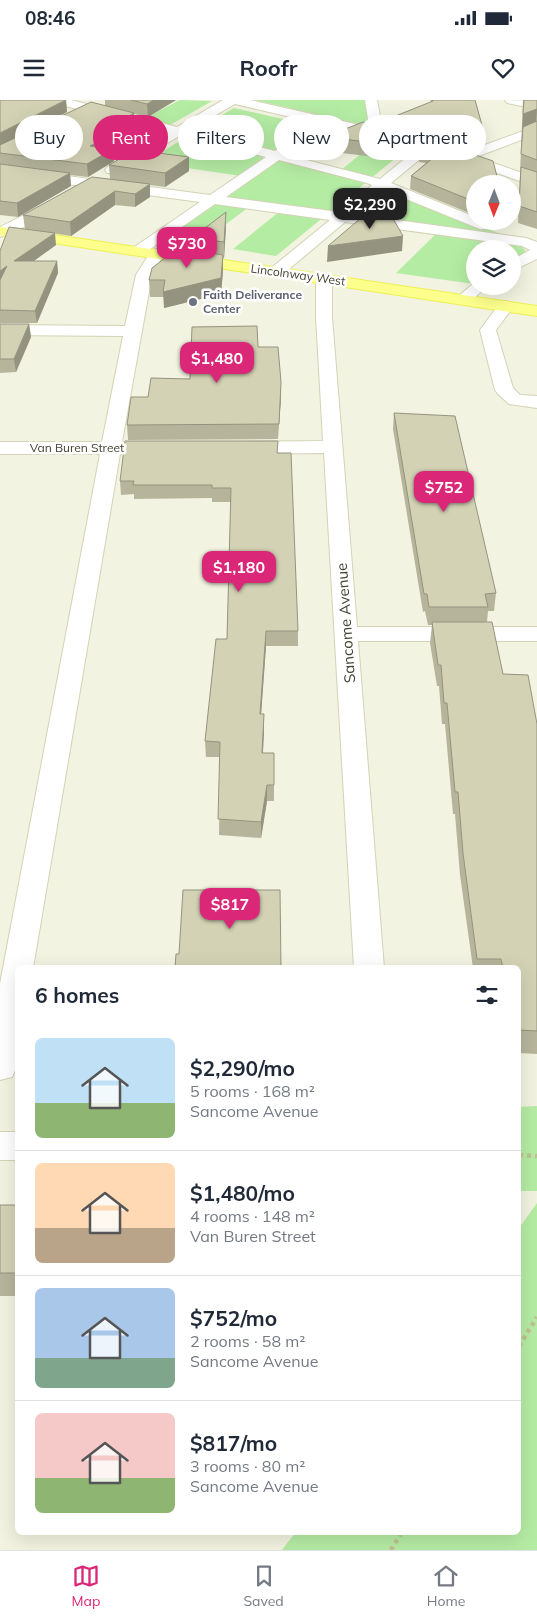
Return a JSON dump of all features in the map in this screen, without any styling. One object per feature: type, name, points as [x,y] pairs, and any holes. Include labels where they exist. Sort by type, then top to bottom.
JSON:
[{"type":"main road","name":"Lincolnway West","points":[[1,232],[537,310]]},
{"type":"street","points":[[57,100],[178,130]]},
{"type":"street","points":[[76,115],[105,100]]},
{"type":"street","points":[[207,115],[234,100],[297,115]]},
{"type":"street","points":[[371,100],[374,115]]},
{"type":"street","points":[[510,100],[537,106]]},
{"type":"street","points":[[486,149],[537,130]]},
{"type":"street","points":[[1,232],[26,221],[178,131]]},
{"type":"street","points":[[138,251],[274,159]]},
{"type":"street","points":[[294,160],[372,180],[533,247]]},
{"type":"street","points":[[276,272],[412,160]]},
{"type":"street","points":[[472,160],[537,183]]},
{"type":"street","points":[[0,171],[344,216],[533,247]]},
{"type":"street","points":[[521,258],[533,247]]},
{"type":"street","points":[[19,965],[132,331],[144,275],[156,254]]},
{"type":"street","name":"Sancome Avenue","points":[[324,279],[324,317],[370,965]]},
{"type":"street","points":[[462,300],[468,295]]},
{"type":"street","points":[[506,306],[488,330],[504,390],[515,400],[537,402]]},
{"type":"street","points":[[0,330],[132,331]]},
{"type":"street","points":[[226,448],[333,447]]},
{"type":"street","name":"Van Buren Street","points":[[0,448],[149,448]]},
{"type":"street","points":[[347,634],[537,634]]},
{"type":"street","points":[[0,1068],[15,986]]},
{"type":"street","points":[[0,1146],[15,1146]]},
{"type":"path","points":[[521,1155],[537,1156]]},
{"type":"path","points":[[521,1343],[537,1317]]},
{"type":"path","points":[[391,1550],[400,1535]]},
{"type":"green space","points":[[180,100],[212,101],[188,115],[178,115],[178,120],[168,126],[168,115],[151,115]]},
{"type":"green space","points":[[255,100],[366,100],[369,115],[359,115],[359,124],[349,122],[349,115],[319,115]]},
{"type":"green space","points":[[234,108],[274,117],[274,153],[241,176],[146,162],[149,160],[168,160],[168,148],[178,142],[178,160],[264,160],[264,115],[222,115]]},
{"type":"green space","points":[[83,125],[93,125],[93,133],[83,131]]},
{"type":"green space","points":[[359,155],[359,160],[393,160],[276,256],[233,249],[280,211],[223,199],[280,160],[336,174]]},
{"type":"green space","points":[[393,192],[466,220],[466,230],[490,230],[513,240],[466,240],[466,283],[396,273],[440,230],[365,218]]},
{"type":"green space","points":[[214,202],[249,207],[199,244],[163,239]]},
{"type":"green space","points":[[521,247],[525,250],[524,255],[521,257]]},
{"type":"green space","points":[[537,1106],[537,1191],[521,1191],[521,1107]]},
{"type":"green space","points":[[537,1203],[537,1550],[282,1550],[293,1535],[521,1535],[521,1225]]},
{"type":"building","points":[[0,100],[66,100],[36,115],[15,115],[15,126],[0,133]]},
{"type":"building","points":[[131,100],[154,100],[147,104]]},
{"type":"building","points":[[475,100],[479,115],[398,115],[433,101]]},
{"type":"building","points":[[524,100],[537,100],[537,109],[523,114]]},
{"type":"building","points":[[91,102],[134,113],[131,115],[93,115],[93,144],[90,146],[93,146],[94,160],[87,164],[55,160],[83,160],[83,115],[63,115]]},
{"type":"building","points":[[537,121],[537,160],[521,154],[523,127]]},
{"type":"building","points":[[359,124],[359,141],[349,140],[349,128]]},
{"type":"building","points":[[15,138],[15,155],[0,153],[0,145]]},
{"type":"building","points":[[168,154],[178,156],[178,160],[184,160],[165,173],[109,165],[118,160],[168,160]]},
{"type":"building","points":[[486,159],[493,161],[497,175],[466,175],[466,198],[411,176],[430,160]]},
{"type":"building","points":[[0,164],[70,173],[17,203],[0,201]]},
{"type":"building","points":[[521,167],[537,172],[537,212],[521,207]]},
{"type":"building","points":[[92,177],[150,184],[135,194],[115,191],[70,222],[23,215]]},
{"type":"building","points":[[226,212],[224,242],[192,238]]},
{"type":"building","points":[[368,212],[391,215],[403,236],[328,246]]},
{"type":"building","points":[[9,227],[55,233],[14,261],[57,261],[35,311],[0,310],[0,280],[7,266],[0,271],[0,251]]},
{"type":"building","points":[[178,248],[223,255],[221,278],[163,292],[165,280],[149,280],[152,268]]},
{"type":"building","points":[[0,324],[29,324],[14,359],[0,359]]},
{"type":"building","points":[[257,326],[258,347],[278,347],[281,382],[279,424],[127,425],[131,397],[148,397],[151,378],[190,379],[192,327]]},
{"type":"building","points":[[394,413],[455,416],[496,593],[485,594],[488,607],[429,607],[427,594],[424,594]]},
{"type":"building","points":[[125,441],[278,441],[277,453],[291,453],[298,631],[266,631],[260,714],[264,714],[262,753],[274,753],[274,785],[267,785],[261,822],[218,819],[220,742],[205,741],[216,639],[227,639],[231,488],[212,488],[212,485],[133,485],[134,481],[120,481]]},
{"type":"building","points":[[432,622],[492,622],[503,674],[528,675],[537,724],[537,1031],[521,1030],[521,965],[502,965],[501,959],[477,959],[463,853],[458,792],[455,792],[447,703],[444,703],[441,665],[438,665]]},
{"type":"building","points":[[183,890],[280,890],[281,965],[175,965],[176,954],[179,954]]},
{"type":"building","points":[[0,1205],[15,1205],[15,1273],[0,1273]]},
{"type":"place","name":"Faith Deliverance Center","points":[[193,302]]}]
